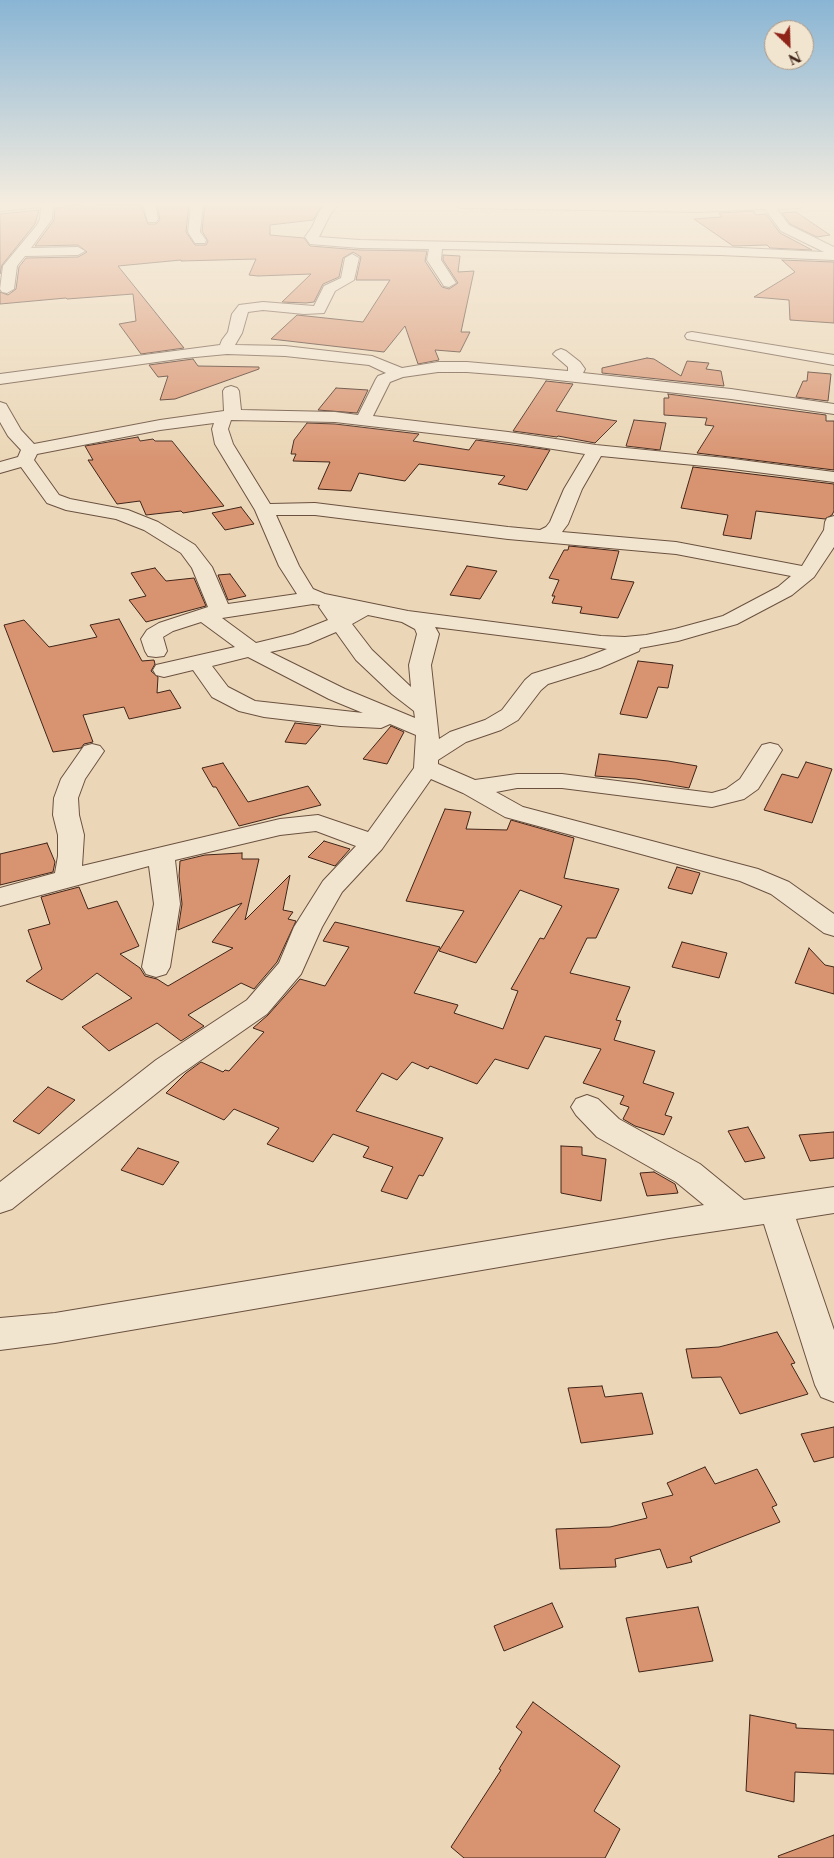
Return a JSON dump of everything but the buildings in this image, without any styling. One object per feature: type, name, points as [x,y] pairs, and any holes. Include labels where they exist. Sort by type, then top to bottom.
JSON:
[{"type":"street","points":[[228,345],[235,333],[239,314],[244,308],[263,306],[319,310],[330,291]]},
{"type":"street","points":[[692,336],[834,360]]},
{"type":"street","points":[[0,379],[181,354],[228,345],[363,360],[379,364],[400,373]]},
{"type":"street","points":[[561,354],[575,365],[577,369],[574,378]]},
{"type":"street","points":[[363,420],[384,378],[400,373],[438,367],[467,367],[731,394],[834,409]]},
{"type":"street","points":[[231,391],[229,416],[220,429],[224,444],[264,510],[297,579],[306,593],[318,599],[408,617],[601,642],[642,642]]},
{"type":"street","points":[[0,407],[53,499],[66,504],[121,514],[150,526],[188,549],[202,567],[212,612],[253,651],[336,694],[402,722]]},
{"type":"street","points":[[0,468],[27,455],[160,425],[229,416],[335,417],[596,450],[725,463],[834,477]]},
{"type":"street","points":[[543,536],[553,531],[560,524],[573,489],[596,450]]},
{"type":"street","points":[[264,510],[315,509],[543,536],[676,548],[807,572]]},
{"type":"street","points":[[0,1200],[167,1068],[257,1007],[291,966],[308,928],[332,887],[373,843],[426,762],[458,737],[493,725],[510,715],[533,685],[540,679],[592,662],[642,642],[678,635],[730,620],[785,591],[807,572],[822,551],[833,530],[834,522]]},
{"type":"street","points":[[318,599],[212,612],[166,627],[154,634],[152,639],[160,661],[198,662],[300,639],[341,622],[365,608]]},
{"type":"street","points":[[318,599],[341,622],[364,655],[400,689],[427,720]]},
{"type":"street","points":[[408,617],[420,622],[428,634],[420,665],[427,720],[426,762]]},
{"type":"street","points":[[198,662],[220,692],[247,706],[264,710],[340,719],[402,722],[427,720]]},
{"type":"street","points":[[472,788],[517,781],[562,781],[712,800],[735,794],[749,784],[770,750]]},
{"type":"street","points":[[67,878],[71,856],[71,835],[66,814],[66,798],[73,779],[92,751]]},
{"type":"street","points":[[426,762],[514,812],[749,875],[780,888],[834,927]]},
{"type":"street","points":[[0,897],[67,878],[280,827],[318,824],[373,843]]},
{"type":"street","points":[[156,967],[167,904],[161,855]]},
{"type":"street","points":[[587,1107],[608,1128],[688,1173],[737,1214]]},
{"type":"street","points":[[0,1334],[55,1328],[274,1289],[834,1200]]},
{"type":"street","points":[[776,1208],[834,1385]]}]
